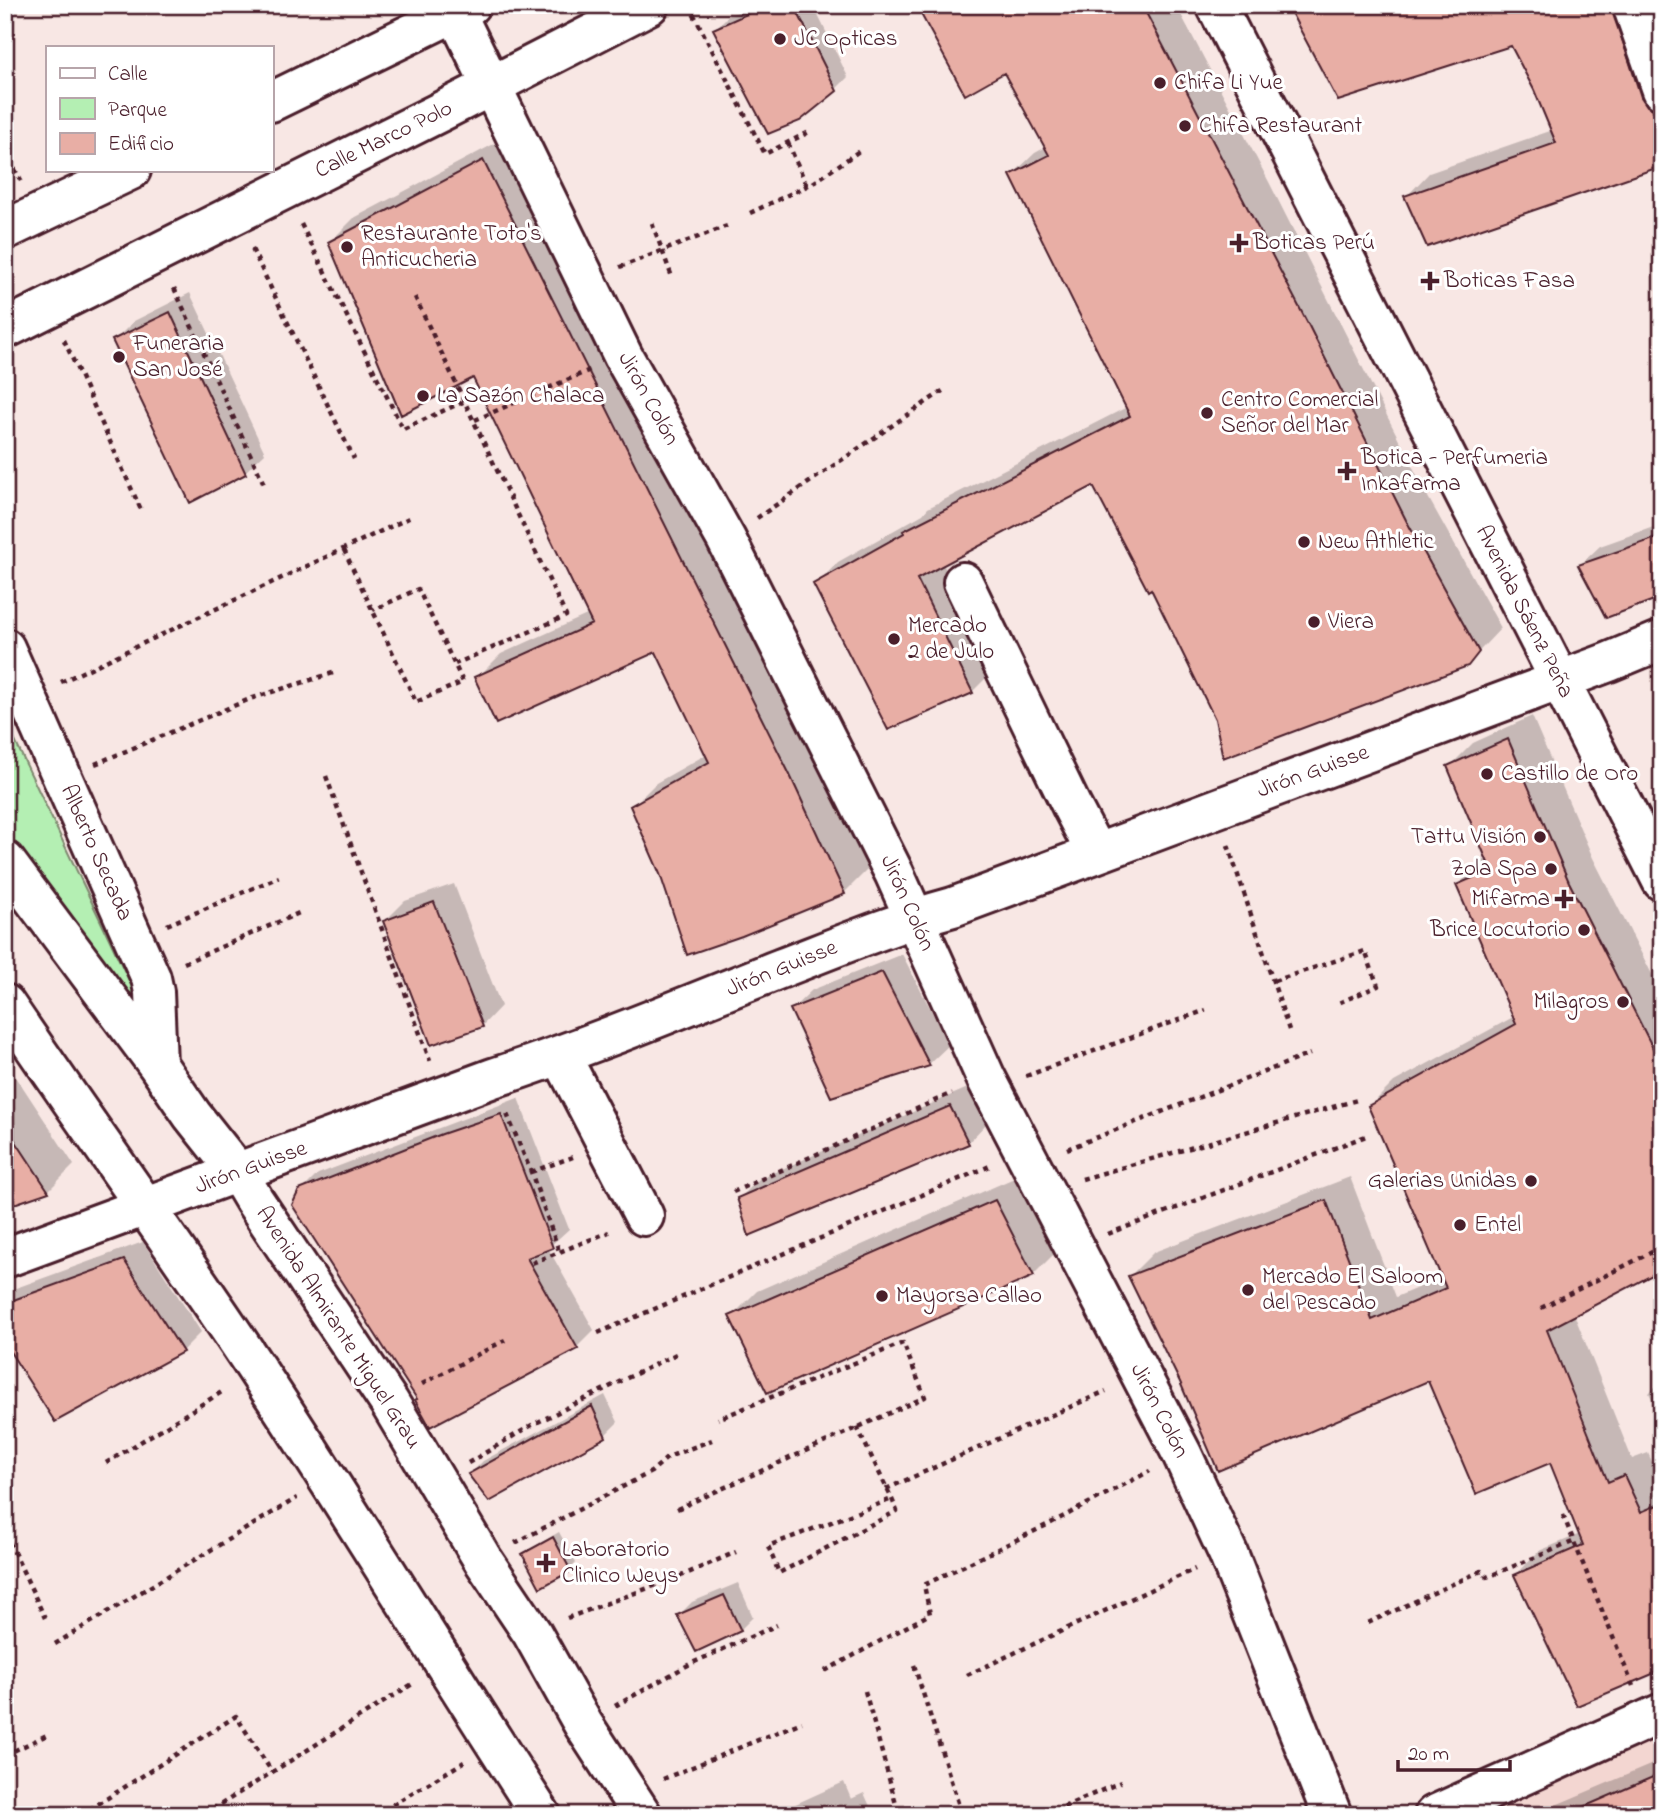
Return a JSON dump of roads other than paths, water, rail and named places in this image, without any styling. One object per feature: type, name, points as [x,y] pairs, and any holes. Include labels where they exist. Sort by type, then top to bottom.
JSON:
[{"type":"street","name":"Calle Marco Polo","points":[[5,329],[649,5]]},
{"type":"street","name":"Avenida Sáenz Peña","points":[[1216,5],[1662,881]]},
{"type":"street","name":"Jirón Colón","points":[[459,8],[492,86],[624,356],[726,539],[894,873],[989,1083],[1182,1454],[1228,1553],[1332,1815]]},
{"type":"street","points":[[273,101],[459,8]]},
{"type":"street","points":[[1645,19],[1662,90]]},
{"type":"street","points":[[5,230],[127,172]]},
{"type":"street","points":[[963,582],[1096,853]]},
{"type":"street","name":"Jirón Guisse","points":[[5,1258],[493,1078],[561,1056],[913,918],[953,907],[1662,640]]},
{"type":"street","name":"Alberto Secada","points":[[5,648],[151,978],[157,1065]]},
{"type":"street","name":"Avenida Almirante Miguel Grau","points":[[5,861],[157,1065],[191,1115],[238,1173],[389,1402],[483,1560],[531,1633],[583,1724],[635,1804]]},
{"type":"street","points":[[5,1004],[257,1370],[541,1815]]},
{"type":"street","points":[[561,1056],[632,1222]]},
{"type":"street","points":[[1434,1815],[1654,1716]]},
{"type":"place","name":"JC Opticas","points":[[780,39]]},
{"type":"place","name":"Chifa Li Yue","points":[[1160,83]]},
{"type":"place","name":"Chifa Restaurant","points":[[1185,126]]},
{"type":"place","name":"Boticas Perú","points":[[1239,243]]},
{"type":"place","name":"Restaurante Toto's Anticucheria","points":[[347,247]]},
{"type":"place","name":"Boticas Fasa","points":[[1430,281]]},
{"type":"place","name":"Funeraria San José","points":[[119,357]]},
{"type":"place","name":"La Sazón Chalaca","points":[[423,396]]},
{"type":"place","name":"Centro Comercial Señor del Mar","points":[[1207,413]]},
{"type":"place","name":"Botica - Perfumeria Inkafarma","points":[[1347,471]]},
{"type":"place","name":"New Athletic","points":[[1304,542]]},
{"type":"place","name":"Viera","points":[[1314,622]]},
{"type":"place","name":"Mercado 2 de Julo","points":[[894,639]]},
{"type":"place","name":"Castillo de Oro","points":[[1487,774]]},
{"type":"place","name":"Tattu Visión","points":[[1540,837]]},
{"type":"place","name":"Zola Spa","points":[[1551,869]]},
{"type":"place","name":"Mifarma","points":[[1564,899]]},
{"type":"place","name":"Brice Locutorio","points":[[1584,930]]},
{"type":"place","name":"Milagros","points":[[1623,1002]]},
{"type":"place","name":"Galerias Unidas","points":[[1531,1181]]},
{"type":"place","name":"Entel","points":[[1460,1225]]},
{"type":"place","name":"Mercado El Saloom del Pescado","points":[[1248,1290]]},
{"type":"place","name":"Mayorsa Callao","points":[[882,1296]]},
{"type":"place","name":"Laboratorio Clinico Weys","points":[[546,1563]]}]
